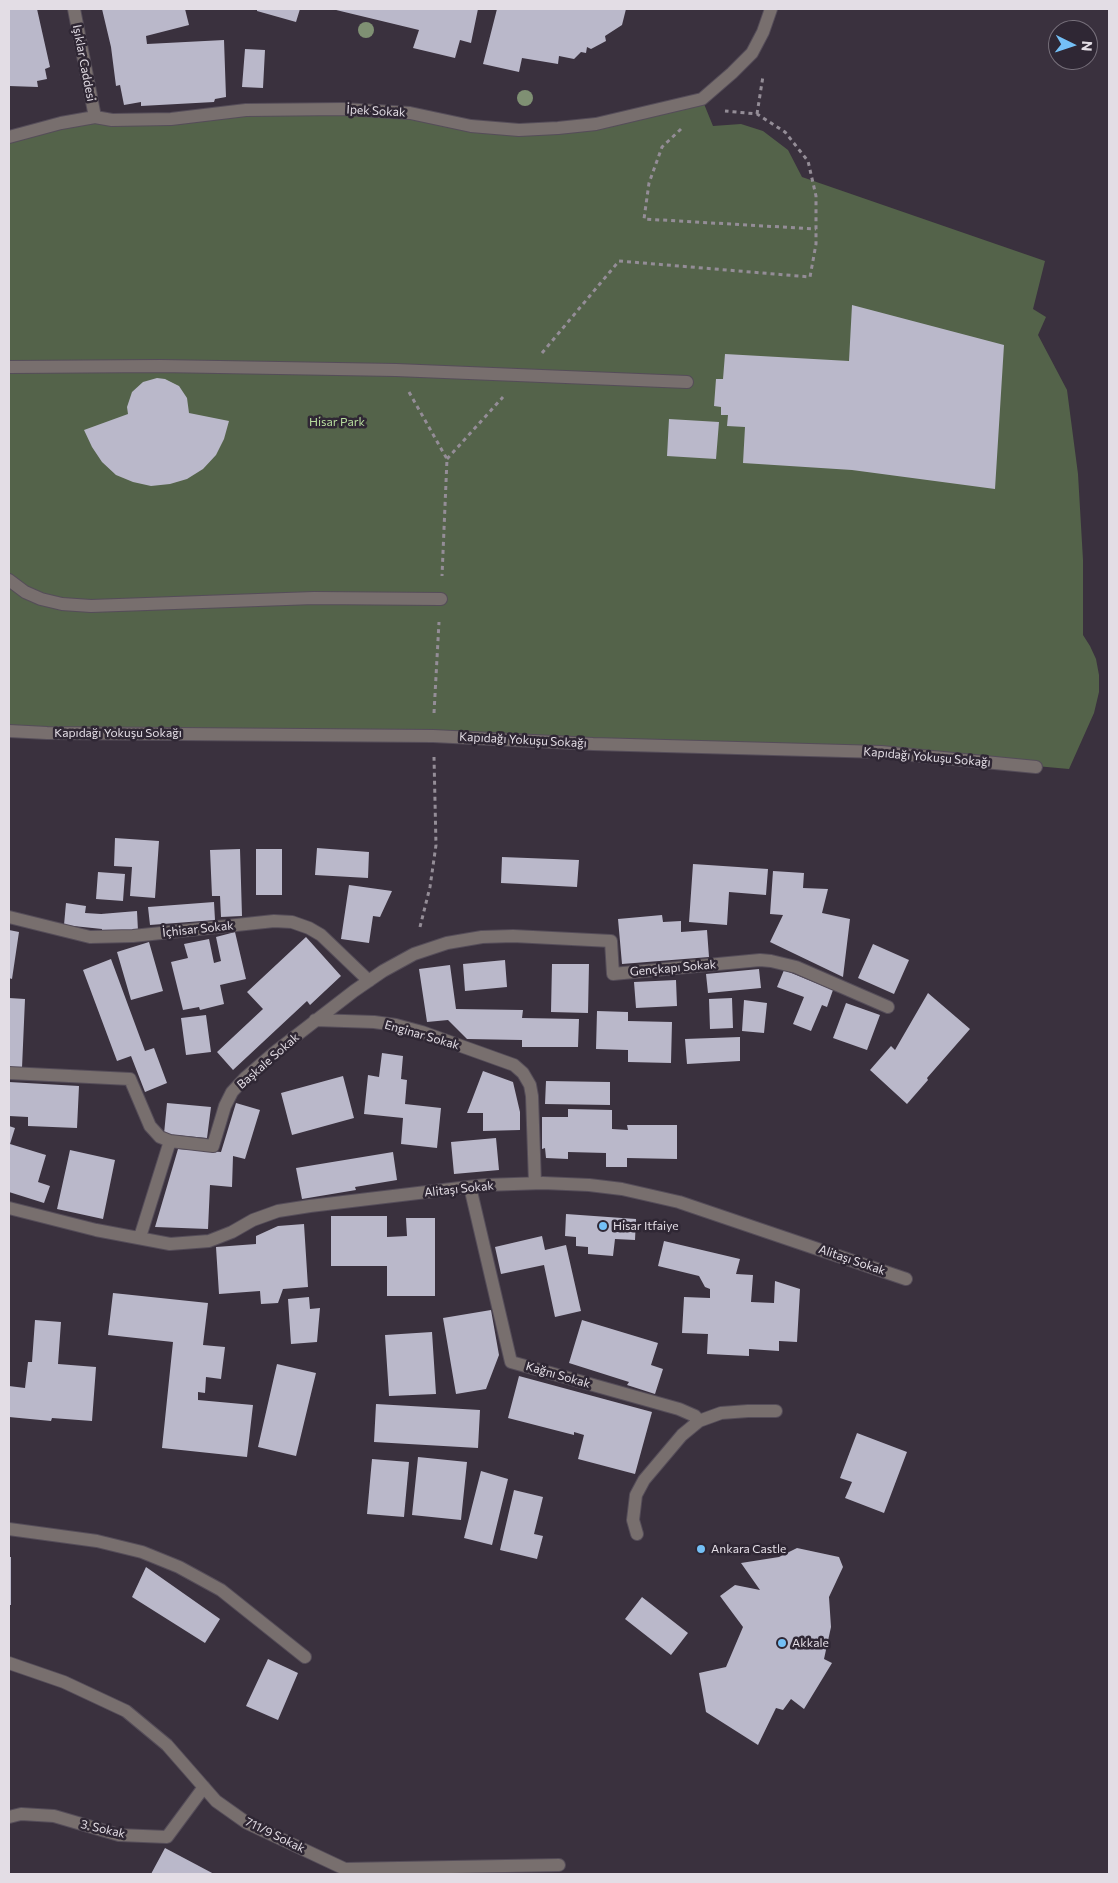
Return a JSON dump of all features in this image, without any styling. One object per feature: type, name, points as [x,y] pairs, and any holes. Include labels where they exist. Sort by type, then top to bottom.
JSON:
[{"type":"street","name":"Işıklar Caddesi","points":[[74,9],[94,117]]},
{"type":"street","name":"İpek Sokak","points":[[9,137],[94,117],[112,120],[170,119],[246,110],[343,109],[410,113],[472,126],[519,130],[596,124],[702,99],[732,73],[752,52],[763,32],[771,9]]},
{"type":"street","points":[[9,367],[160,366],[396,370],[687,382]]},
{"type":"street","points":[[9,580],[25,592],[41,599],[62,604],[91,606],[314,598],[440,599]]},
{"type":"street","name":"Kapıdağı Yokuşu Sokağı","points":[[9,731],[433,736],[593,744],[881,752],[1036,767]]},
{"type":"street","name":"İçhisar Sokak","points":[[9,918],[90,937],[133,936],[274,921],[292,922],[321,935],[368,981]]},
{"type":"street","name":"Gençkapı Sokak","points":[[368,981],[414,954],[447,943],[482,937],[513,936],[611,941],[614,974],[772,960],[796,967],[888,1007]]},
{"type":"street","name":"Başkale Sokak","points":[[170,1141],[213,1146],[224,1106],[232,1092],[245,1078],[315,1020],[368,981]]},
{"type":"street","name":"Enginar Sokak","points":[[315,1020],[374,1022],[396,1025],[422,1032],[514,1066],[524,1073],[530,1085],[532,1096],[535,1183]]},
{"type":"street","points":[[9,1073],[130,1079],[150,1126],[160,1137],[170,1141],[140,1237]]},
{"type":"street","name":"Alitaşı Sokak","points":[[9,1208],[96,1230],[170,1244],[209,1241],[232,1232],[253,1220],[278,1211],[470,1187],[535,1183],[588,1186],[622,1189],[680,1202],[906,1278]]},
{"type":"street","name":"Kağnı Sokak","points":[[470,1187],[511,1362],[679,1409],[695,1416],[699,1421]]},
{"type":"street","points":[[637,1534],[633,1520],[636,1494],[644,1480],[682,1435],[699,1421],[721,1413],[748,1410],[776,1411]]},
{"type":"street","points":[[9,1529],[97,1541],[142,1552],[179,1567],[220,1590],[305,1657]]},
{"type":"street","name":"711/9 Sokak","points":[[9,1663],[64,1682],[126,1711],[167,1744],[216,1801],[247,1823],[345,1869],[400,1870],[559,1865]]},
{"type":"street","name":"3. Sokak","points":[[9,1817],[21,1814],[54,1816],[119,1835],[166,1837],[204,1787]]},
{"type":"path","points":[[752,52],[763,76],[757,114]]},
{"type":"path","points":[[619,261],[810,277],[816,244],[816,196],[808,161],[785,132],[757,114],[726,110],[719,112]]},
{"type":"path","points":[[682,128],[662,148],[649,183],[644,219],[816,229]]},
{"type":"path","points":[[396,370],[446,460],[433,736],[436,845],[430,887],[414,954]]},
{"type":"green space","name":"Hisar Park","points":[[702,99],[713,126],[741,124],[763,131],[788,150],[802,177],[1045,261],[1033,309],[1046,317],[1038,335],[1067,390],[1078,474],[1083,560],[1083,635],[1096,659],[1099,675],[1099,692],[1094,713],[1069,769],[881,752],[9,731],[9,137],[61,123],[343,109],[471,126],[558,128]]},
{"type":"building","points":[[9,9],[37,9],[50,67],[45,69],[47,79],[37,81],[38,87],[9,86]]},
{"type":"building","points":[[102,9],[185,9],[189,25],[146,36],[147,44],[224,40],[226,97],[215,99],[214,102],[141,106],[141,102],[124,105],[120,85],[116,86],[111,47]]},
{"type":"building","points":[[257,9],[300,9],[296,22],[257,11]]},
{"type":"building","points":[[332,9],[478,9],[471,43],[460,40],[455,58],[413,48],[419,30]]},
{"type":"building","points":[[497,9],[626,9],[622,25],[605,36],[606,41],[591,49],[587,47],[586,53],[581,52],[574,59],[559,56],[558,64],[522,58],[519,72],[483,64]]},
{"type":"building","points":[[245,49],[265,50],[263,88],[242,87]]},
{"type":"building","points":[[852,305],[1004,345],[995,489],[852,470],[743,463],[745,427],[727,426],[728,415],[721,415],[721,407],[714,406],[716,379],[723,379],[725,354],[849,361]]},
{"type":"building","points":[[157,378],[165,379],[179,386],[187,398],[189,413],[229,421],[224,439],[216,455],[203,469],[187,479],[170,484],[151,486],[133,482],[116,475],[102,462],[84,430],[128,414],[127,407],[132,392],[143,382]]},
{"type":"building","points":[[669,419],[719,422],[716,459],[667,456]]},
{"type":"building","points":[[115,838],[159,841],[155,898],[130,896],[132,867],[114,866]]},
{"type":"building","points":[[317,848],[369,852],[368,878],[315,875]]},
{"type":"building","points":[[240,849],[242,916],[221,917],[220,896],[212,896],[210,850]]},
{"type":"building","points":[[256,849],[282,849],[282,895],[256,895]]},
{"type":"building","points":[[502,857],[579,860],[577,887],[501,883]]},
{"type":"building","points":[[693,864],[768,869],[766,895],[729,892],[727,925],[689,922]]},
{"type":"building","points":[[773,871],[804,873],[803,888],[828,889],[822,913],[850,919],[843,977],[770,942],[783,915],[770,914]]},
{"type":"building","points":[[98,872],[125,874],[123,901],[96,899]]},
{"type":"building","points":[[349,885],[392,891],[380,917],[373,916],[369,943],[341,939]]},
{"type":"building","points":[[214,902],[215,920],[150,925],[148,907]]},
{"type":"building","points":[[66,903],[86,906],[85,913],[101,914],[137,911],[138,931],[102,933],[102,929],[64,925]]},
{"type":"building","points":[[662,915],[663,922],[681,921],[681,932],[707,930],[709,957],[622,964],[618,919]]},
{"type":"building","points":[[9,930],[19,932],[12,979],[9,978]]},
{"type":"building","points":[[235,932],[246,979],[220,985],[224,1004],[200,1010],[199,1007],[183,1010],[171,962],[188,958],[184,944],[209,939],[214,963],[221,961],[216,937]]},
{"type":"building","points":[[306,937],[341,976],[310,1005],[307,1001],[233,1070],[217,1052],[263,1009],[247,992]]},
{"type":"building","points":[[149,942],[163,991],[131,1000],[117,952]]},
{"type":"building","points":[[873,944],[909,960],[894,994],[858,978]]},
{"type":"building","points":[[111,959],[145,1051],[154,1048],[167,1083],[145,1092],[131,1056],[117,1061],[83,970]]},
{"type":"building","points":[[505,960],[507,987],[465,991],[463,964]]},
{"type":"building","points":[[552,964],[589,964],[588,1013],[551,1012]]},
{"type":"building","points":[[450,965],[456,1009],[523,1010],[522,1018],[579,1019],[578,1047],[522,1047],[522,1040],[467,1039],[448,1020],[427,1022],[419,969]]},
{"type":"building","points":[[759,969],[761,988],[708,993],[706,974]]},
{"type":"building","points":[[784,970],[833,990],[827,1007],[822,1005],[811,1031],[793,1024],[804,997],[777,987]]},
{"type":"building","points":[[676,980],[677,1006],[636,1008],[634,982]]},
{"type":"building","points":[[928,993],[970,1029],[907,1104],[870,1070],[891,1046],[895,1050]]},
{"type":"building","points":[[9,998],[25,999],[22,1068],[9,1067]]},
{"type":"building","points":[[732,998],[733,1028],[710,1029],[709,999]]},
{"type":"building","points":[[744,1000],[767,1003],[764,1033],[742,1031]]},
{"type":"building","points":[[846,1003],[880,1015],[867,1050],[833,1038]]},
{"type":"building","points":[[597,1011],[628,1012],[628,1021],[672,1022],[671,1063],[628,1062],[628,1050],[596,1049]]},
{"type":"building","points":[[206,1015],[211,1052],[186,1055],[181,1018]]},
{"type":"building","points":[[740,1037],[740,1061],[687,1064],[685,1039]]},
{"type":"building","points":[[382,1053],[403,1056],[401,1079],[407,1080],[405,1104],[441,1108],[437,1148],[401,1144],[403,1118],[364,1114],[368,1075],[379,1077]]},
{"type":"building","points":[[483,1071],[513,1082],[520,1112],[520,1130],[483,1131],[483,1113],[467,1113]]},
{"type":"building","points":[[343,1076],[354,1118],[292,1135],[281,1093]]},
{"type":"building","points":[[546,1081],[610,1082],[610,1105],[545,1104]]},
{"type":"building","points":[[9,1082],[79,1086],[77,1128],[28,1126],[28,1117],[9,1116]]},
{"type":"building","points":[[167,1103],[211,1107],[207,1138],[164,1134]]},
{"type":"building","points":[[236,1103],[260,1110],[245,1159],[233,1156],[232,1187],[210,1185],[208,1229],[155,1227],[178,1149],[221,1152]]},
{"type":"building","points":[[568,1109],[612,1110],[612,1129],[628,1130],[627,1125],[677,1125],[677,1159],[627,1158],[627,1167],[606,1167],[606,1153],[568,1152],[568,1159],[546,1158],[545,1148],[542,1149],[542,1117],[568,1117]]},
{"type":"building","points":[[9,1126],[15,1128],[10,1144],[46,1155],[38,1182],[50,1186],[44,1203],[9,1192]]},
{"type":"building","points":[[496,1138],[499,1170],[454,1174],[451,1142]]},
{"type":"building","points":[[70,1150],[115,1160],[103,1219],[57,1209]]},
{"type":"building","points":[[393,1152],[397,1180],[355,1187],[356,1190],[302,1199],[296,1168]]},
{"type":"building","points":[[566,1214],[636,1219],[635,1240],[615,1239],[613,1256],[588,1254],[588,1247],[576,1246],[576,1237],[565,1236]]},
{"type":"building","points":[[331,1216],[387,1216],[387,1237],[407,1236],[406,1218],[435,1218],[435,1296],[387,1296],[387,1266],[331,1266]]},
{"type":"building","points":[[304,1224],[308,1287],[283,1289],[278,1303],[261,1304],[260,1291],[219,1294],[216,1247],[256,1244],[256,1236],[278,1226]]},
{"type":"building","points":[[542,1236],[545,1250],[566,1245],[581,1311],[555,1317],[544,1265],[501,1274],[495,1247]]},
{"type":"building","points":[[664,1241],[740,1259],[736,1274],[753,1275],[751,1302],[774,1303],[775,1281],[800,1289],[797,1342],[779,1341],[779,1351],[749,1349],[749,1356],[707,1354],[708,1334],[682,1333],[684,1297],[710,1298],[710,1289],[705,1287],[699,1276],[658,1266]]},
{"type":"building","points":[[113,1293],[208,1303],[203,1345],[225,1347],[221,1379],[206,1377],[205,1393],[198,1392],[198,1400],[253,1405],[247,1457],[162,1448],[173,1342],[108,1335]]},
{"type":"building","points":[[309,1297],[310,1309],[320,1308],[317,1342],[291,1344],[288,1299]]},
{"type":"building","points":[[491,1310],[499,1355],[486,1389],[456,1394],[443,1318]]},
{"type":"building","points":[[35,1320],[61,1322],[58,1364],[96,1367],[92,1421],[52,1418],[51,1421],[9,1417],[9,1386],[25,1388],[28,1362],[32,1362]]},
{"type":"building","points":[[582,1320],[658,1343],[651,1365],[663,1369],[655,1394],[627,1385],[629,1382],[569,1363]]},
{"type":"building","points":[[432,1332],[436,1394],[389,1396],[385,1335]]},
{"type":"building","points":[[277,1364],[316,1373],[296,1456],[258,1447]]},
{"type":"building","points":[[519,1376],[652,1412],[635,1474],[578,1459],[584,1435],[574,1432],[574,1435],[508,1418]]},
{"type":"building","points":[[376,1404],[480,1410],[478,1448],[374,1442]]},
{"type":"building","points":[[857,1433],[907,1452],[884,1513],[845,1498],[852,1482],[840,1478]]},
{"type":"building","points":[[418,1457],[467,1462],[461,1520],[412,1515]]},
{"type":"building","points":[[372,1459],[409,1462],[404,1517],[367,1514]]},
{"type":"building","points":[[481,1471],[508,1479],[492,1545],[464,1538]]},
{"type":"building","points":[[514,1490],[543,1497],[534,1534],[543,1536],[537,1559],[500,1550]]},
{"type":"building","name":"Akkale","points":[[797,1548],[839,1557],[843,1567],[829,1597],[831,1627],[824,1659],[832,1663],[804,1709],[791,1699],[783,1710],[776,1708],[758,1745],[706,1712],[699,1673],[726,1667],[743,1627],[720,1596],[735,1585],[760,1590],[741,1563],[779,1557]]},
{"type":"building","points":[[9,1557],[11,1557],[11,1605],[9,1605]]},
{"type":"building","points":[[146,1567],[220,1619],[205,1643],[132,1597]]},
{"type":"building","points":[[642,1597],[688,1633],[671,1655],[625,1619]]},
{"type":"building","points":[[268,1659],[298,1673],[278,1720],[246,1706]]},
{"type":"building","points":[[165,1848],[214,1874],[151,1874]]},
{"type":"place","name":"Hisar Itfaiye","points":[[603,1226]]},
{"type":"place","name":"Ankara Castle","points":[[701,1549]]},
{"type":"place","name":"Akkale","points":[[782,1643]]}]
